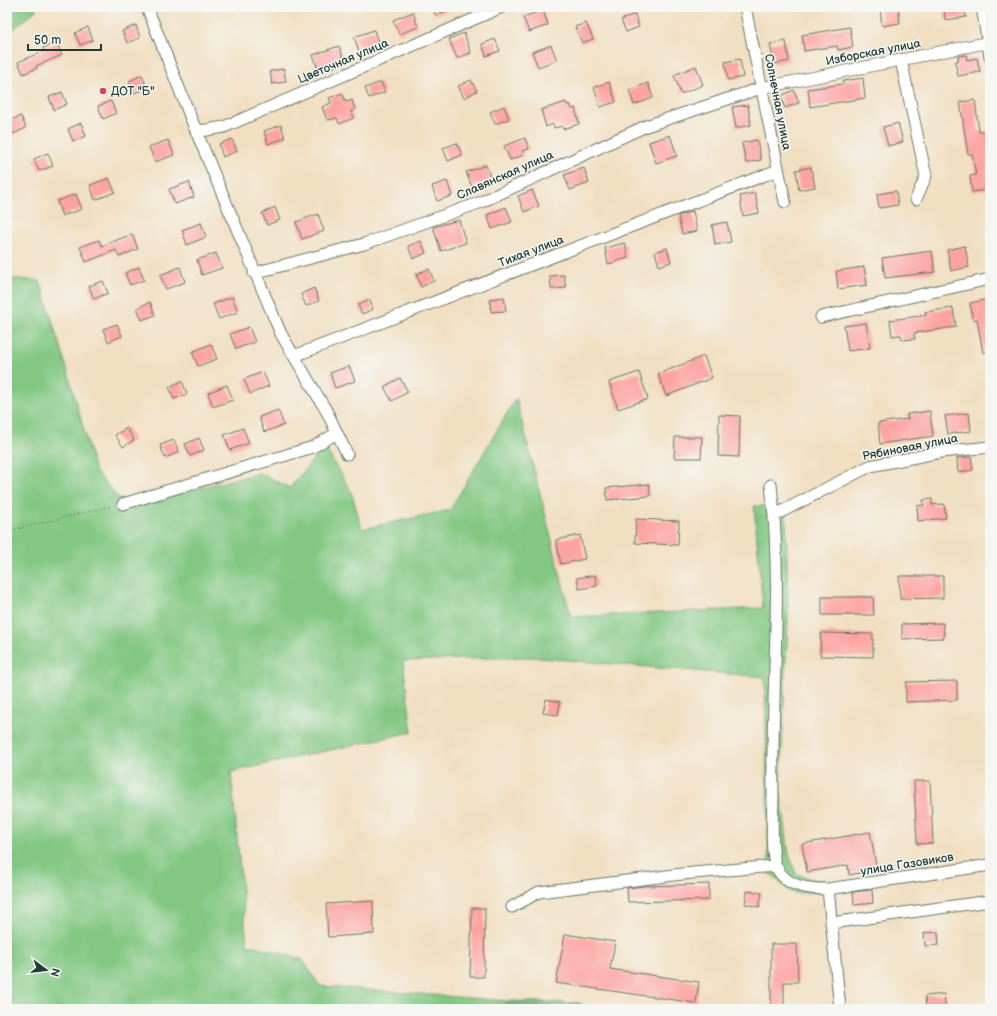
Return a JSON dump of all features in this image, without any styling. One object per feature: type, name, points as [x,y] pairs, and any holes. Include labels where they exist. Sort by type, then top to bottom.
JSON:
[{"type":"street","points":[[147,7],[254,273],[281,334],[327,412],[347,454]]},
{"type":"street","name":"Цветочная улица","points":[[194,126],[202,131],[224,127],[502,7]]},
{"type":"street","name":"Солнечная улица","points":[[745,7],[785,202]]},
{"type":"street","points":[[982,7],[989,42],[990,57]]},
{"type":"street","name":"Изборская улица","points":[[762,88],[989,42]]},
{"type":"street","points":[[901,60],[926,176],[916,199]]},
{"type":"street","name":"Славянская улица","points":[[254,273],[364,244],[479,202],[646,126],[762,88]]},
{"type":"street","name":"Тихая улица","points":[[294,356],[778,170]]},
{"type":"street","points":[[821,317],[990,279]]},
{"type":"street","points":[[123,504],[313,447],[337,433]]},
{"type":"street","name":"Рябиновая улица","points":[[775,515],[870,466],[941,452],[990,447]]},
{"type":"street","points":[[512,907],[539,892],[682,874],[776,866],[774,850],[772,770],[777,619],[775,515],[771,485]]},
{"type":"street","name":"улица Газовиков","points":[[776,866],[785,880],[806,889],[828,889],[990,864]]},
{"type":"street","points":[[828,889],[840,1009]]},
{"type":"street","points":[[831,923],[990,901]]},
{"type":"path","points":[[7,531],[123,504]]},
{"type":"green space","points":[[7,7],[35,7],[36,10],[7,35]]},
{"type":"green space","points":[[7,278],[40,281],[68,372],[95,471],[129,510],[186,491],[260,473],[290,488],[324,446],[351,491],[362,529],[450,510],[516,398],[571,617],[763,608],[754,506],[786,506],[788,619],[780,788],[789,855],[796,874],[817,881],[822,892],[792,893],[769,873],[765,677],[530,657],[403,661],[412,732],[231,772],[247,944],[302,959],[320,986],[508,1001],[504,1009],[7,1009]]},
{"type":"green space","points":[[508,1001],[581,1003],[581,1009],[504,1009]]},
{"type":"building","points":[[432,7],[455,7],[455,8],[435,15]]},
{"type":"building","points":[[898,7],[900,23],[882,26],[880,8]]},
{"type":"building","points":[[944,7],[964,7],[966,17],[945,20]]},
{"type":"building","points":[[543,10],[548,25],[529,32],[523,17]]},
{"type":"building","points":[[413,12],[418,27],[399,34],[393,20]]},
{"type":"building","points":[[635,14],[639,27],[626,32],[621,20]]},
{"type":"building","points":[[586,23],[593,39],[582,43],[575,27]]},
{"type":"building","points":[[136,25],[140,38],[127,43],[122,31]]},
{"type":"building","points":[[88,27],[93,40],[80,45],[75,33]]},
{"type":"building","points":[[850,27],[853,47],[838,50],[837,46],[804,51],[802,35]]},
{"type":"building","points":[[374,30],[380,48],[360,54],[354,37]]},
{"type":"building","points":[[464,33],[471,53],[457,58],[449,39]]},
{"type":"building","points":[[495,39],[500,51],[486,56],[482,44]]},
{"type":"building","points":[[786,41],[789,61],[774,64],[770,44]]},
{"type":"building","points":[[57,43],[62,55],[36,66],[37,68],[23,74],[18,62],[44,51],[43,48]]},
{"type":"building","points":[[551,45],[557,60],[538,67],[532,52]]},
{"type":"building","points":[[339,46],[345,63],[319,72],[313,55]]},
{"type":"building","points":[[966,55],[967,60],[977,58],[980,72],[958,76],[955,62],[958,61],[958,56]]},
{"type":"building","points":[[740,59],[743,77],[728,80],[725,62]]},
{"type":"building","points":[[696,66],[703,85],[681,94],[674,75]]},
{"type":"building","points":[[284,69],[286,82],[272,84],[270,71]]},
{"type":"building","points":[[142,75],[147,88],[134,93],[129,81]]},
{"type":"building","points":[[863,78],[865,98],[810,107],[808,89],[843,84],[843,81]]},
{"type":"building","points":[[471,80],[477,91],[464,98],[458,86]]},
{"type":"building","points":[[381,82],[385,92],[369,98],[365,88]]},
{"type":"building","points":[[609,82],[616,102],[600,107],[594,87]]},
{"type":"building","points":[[648,83],[653,98],[634,105],[629,90]]},
{"type":"building","points":[[794,90],[799,103],[785,108],[781,96]]},
{"type":"building","points":[[62,92],[67,104],[54,110],[49,97]]},
{"type":"building","points":[[342,93],[346,102],[352,100],[355,110],[351,111],[354,118],[339,124],[337,118],[327,120],[322,107],[331,103],[329,98]]},
{"type":"building","points":[[975,100],[979,132],[990,131],[990,189],[972,192],[970,176],[976,175],[972,154],[968,154],[960,102]]},
{"type":"building","points":[[111,101],[116,113],[103,119],[98,106]]},
{"type":"building","points":[[566,102],[567,105],[570,104],[572,109],[575,108],[579,124],[563,129],[562,126],[554,128],[553,124],[546,127],[541,110]]},
{"type":"building","points":[[748,105],[751,125],[736,128],[732,107]]},
{"type":"building","points":[[504,106],[509,119],[495,124],[490,112]]},
{"type":"building","points":[[21,116],[26,128],[13,134],[8,121]]},
{"type":"building","points":[[81,123],[86,136],[73,141],[68,129]]},
{"type":"building","points":[[898,123],[903,142],[888,146],[883,127]]},
{"type":"building","points":[[281,125],[285,138],[268,144],[264,131]]},
{"type":"building","points":[[670,135],[677,156],[656,163],[649,142]]},
{"type":"building","points":[[525,138],[529,149],[522,151],[524,155],[510,160],[504,146]]},
{"type":"building","points":[[232,139],[237,151],[223,157],[219,144]]},
{"type":"building","points":[[168,140],[174,155],[155,162],[149,147]]},
{"type":"building","points":[[757,140],[761,160],[746,163],[742,143]]},
{"type":"building","points":[[457,143],[462,155],[448,161],[443,148]]},
{"type":"building","points":[[48,153],[53,166],[39,171],[34,159]]},
{"type":"building","points":[[486,165],[491,180],[472,187],[466,172]]},
{"type":"building","points":[[811,167],[815,187],[799,190],[796,170]]},
{"type":"building","points":[[584,168],[589,183],[570,190],[564,175]]},
{"type":"building","points":[[109,178],[115,192],[95,200],[90,185]]},
{"type":"building","points":[[447,181],[452,196],[437,201],[432,186]]},
{"type":"building","points":[[189,182],[194,197],[175,204],[169,189]]},
{"type":"building","points":[[532,190],[539,206],[524,212],[518,196]]},
{"type":"building","points":[[896,191],[898,205],[879,208],[877,194]]},
{"type":"building","points":[[755,193],[759,213],[743,216],[740,196]]},
{"type":"building","points":[[76,194],[82,209],[62,216],[57,201]]},
{"type":"building","points":[[275,207],[280,220],[267,225],[262,213]]},
{"type":"building","points":[[506,207],[512,222],[492,229],[487,215]]},
{"type":"building","points":[[693,211],[697,231],[682,234],[678,216]]},
{"type":"building","points":[[318,214],[324,231],[302,239],[296,222]]},
{"type":"building","points":[[459,220],[466,243],[441,251],[433,227]]},
{"type":"building","points":[[727,222],[731,242],[715,245],[712,225]]},
{"type":"building","points":[[201,223],[206,237],[187,245],[182,230]]},
{"type":"building","points":[[132,234],[138,249],[119,257],[116,250],[86,262],[80,247],[99,240],[102,246]]},
{"type":"building","points":[[421,241],[426,253],[413,259],[408,246]]},
{"type":"building","points":[[625,243],[628,258],[608,264],[605,248]]},
{"type":"building","points":[[965,246],[969,267],[951,271],[947,250]]},
{"type":"building","points":[[667,248],[671,262],[659,266],[655,252]]},
{"type":"building","points":[[932,251],[935,272],[885,278],[882,258]]},
{"type":"building","points":[[216,253],[222,268],[202,275],[197,260]]},
{"type":"building","points":[[139,267],[144,280],[130,285],[125,273]]},
{"type":"building","points":[[180,267],[185,282],[166,289],[160,275]]},
{"type":"building","points":[[864,267],[867,285],[838,289],[836,271]]},
{"type":"building","points":[[429,269],[434,281],[421,287],[416,274]]},
{"type":"building","points":[[564,275],[566,288],[551,289],[550,276]]},
{"type":"building","points":[[103,281],[108,293],[94,299],[89,286]]},
{"type":"building","points":[[314,288],[319,301],[306,306],[301,294]]},
{"type":"building","points":[[232,297],[238,312],[219,319],[213,304]]},
{"type":"building","points":[[504,297],[506,311],[491,312],[490,299]]},
{"type":"building","points":[[988,299],[990,309],[990,351],[983,353],[977,319],[973,320],[970,303]]},
{"type":"building","points":[[370,300],[373,309],[362,314],[358,305]]},
{"type":"building","points":[[150,302],[155,315],[142,320],[137,308]]},
{"type":"building","points":[[953,308],[956,327],[914,333],[915,339],[902,340],[901,335],[892,336],[890,320],[926,315],[925,312]]},
{"type":"building","points":[[866,323],[870,348],[848,351],[844,326]]},
{"type":"building","points":[[117,324],[122,336],[108,342],[103,329]]},
{"type":"building","points":[[249,327],[255,342],[236,349],[230,334]]},
{"type":"building","points":[[211,344],[217,359],[198,366],[192,352]]},
{"type":"building","points":[[704,356],[712,378],[666,396],[658,374]]},
{"type":"building","points":[[349,366],[355,381],[335,388],[330,373]]},
{"type":"building","points":[[263,372],[269,386],[250,394],[244,379]]},
{"type":"building","points":[[639,372],[648,399],[618,409],[609,382]]},
{"type":"building","points":[[400,378],[408,392],[392,401],[384,387]]},
{"type":"building","points":[[182,381],[187,394],[174,399],[169,387]]},
{"type":"building","points":[[227,385],[233,400],[213,407],[208,393]]},
{"type":"building","points":[[278,410],[284,425],[264,432],[259,417]]},
{"type":"building","points":[[930,411],[933,436],[880,444],[878,423],[908,419],[907,414]]},
{"type":"building","points":[[969,413],[971,431],[948,434],[945,416]]},
{"type":"building","points":[[719,415],[740,416],[739,457],[718,456]]},
{"type":"building","points":[[127,428],[134,440],[123,447],[115,435]]},
{"type":"building","points":[[243,428],[249,443],[230,450],[224,435]]},
{"type":"building","points":[[675,437],[702,437],[701,458],[674,458]]},
{"type":"building","points":[[199,438],[204,450],[190,456],[185,444]]},
{"type":"building","points":[[174,440],[179,452],[165,458],[160,445]]},
{"type":"building","points":[[971,457],[973,470],[958,472],[957,458]]},
{"type":"building","points":[[649,484],[650,496],[607,500],[606,488]]},
{"type":"building","points":[[932,499],[932,505],[944,504],[946,518],[918,521],[917,506],[924,505],[923,500]]},
{"type":"building","points":[[636,519],[679,521],[678,545],[635,543]]},
{"type":"building","points":[[580,535],[585,559],[561,564],[556,540]]},
{"type":"building","points":[[595,575],[597,586],[579,589],[577,578]]},
{"type":"building","points":[[899,576],[943,576],[943,598],[900,599]]},
{"type":"building","points":[[822,597],[873,597],[874,615],[822,615]]},
{"type":"building","points":[[943,623],[944,638],[902,639],[902,624]]},
{"type":"building","points":[[821,633],[873,634],[873,657],[820,656]]},
{"type":"building","points":[[957,681],[957,700],[906,702],[906,682]]},
{"type":"building","points":[[546,699],[560,702],[558,715],[543,713]]},
{"type":"building","points":[[914,781],[930,781],[933,843],[917,844]]},
{"type":"building","points":[[870,832],[877,870],[849,875],[848,865],[807,872],[802,844]]},
{"type":"building","points":[[709,884],[709,900],[628,902],[627,888]]},
{"type":"building","points":[[872,890],[873,903],[854,905],[853,892]]},
{"type":"building","points":[[747,891],[762,893],[759,907],[745,904]]},
{"type":"building","points":[[373,901],[374,934],[328,937],[326,904]]},
{"type":"building","points":[[472,908],[485,908],[484,977],[470,977]]},
{"type":"building","points":[[938,932],[939,945],[925,946],[924,933]]},
{"type":"building","points":[[565,934],[615,942],[610,969],[699,982],[696,1003],[556,983]]},
{"type":"building","points":[[771,944],[797,944],[798,982],[784,982],[784,1009],[771,1009]]},
{"type":"building","points":[[944,994],[946,1009],[926,1009],[925,996]]},
{"type":"place","name":"ДОТ \"Б\"","points":[[103,91]]}]
